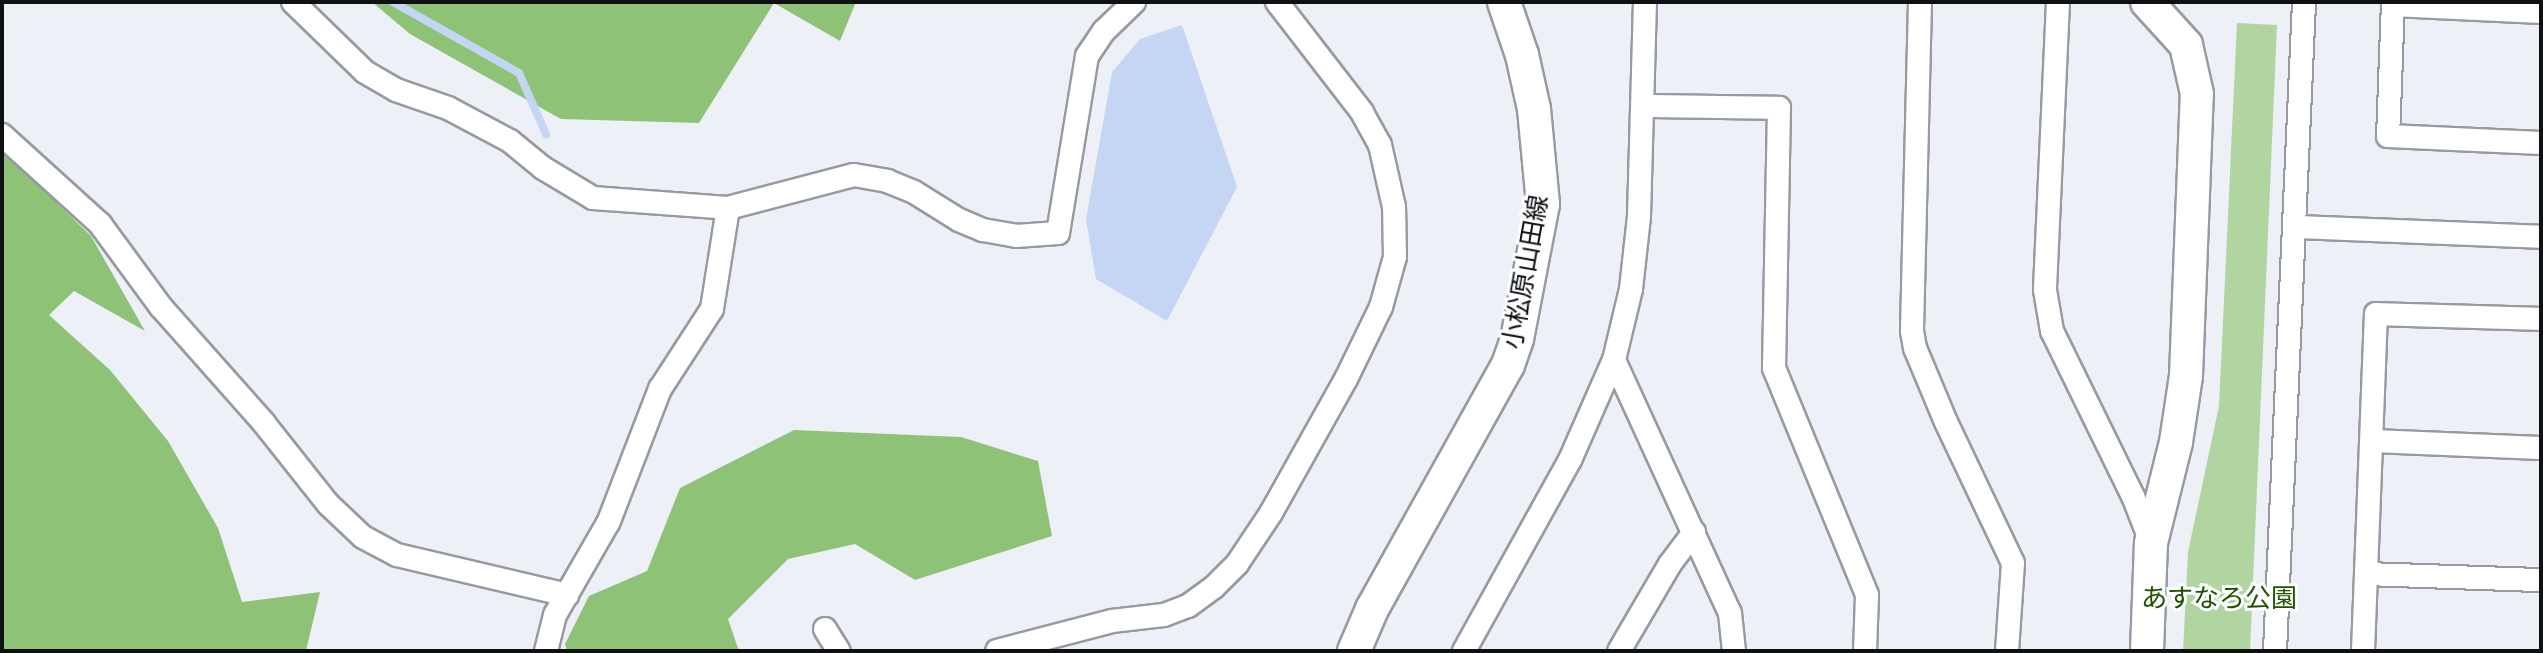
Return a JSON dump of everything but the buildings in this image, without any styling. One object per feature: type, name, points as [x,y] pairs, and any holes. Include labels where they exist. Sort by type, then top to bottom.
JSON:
[{"type":"street","points":[[293,2],[365,72],[396,90],[448,108],[510,141],[543,168],[593,198],[728,208],[854,175],[887,181],[914,192],[959,220],[983,230],[1016,236],[1058,233],[1087,56],[1104,31],[1134,2]]},
{"type":"street","points":[[997,651],[1112,621],[1164,615],[1188,606],[1214,587],[1237,564],[1271,513],[1346,379],[1381,307],[1395,257],[1394,207],[1380,145],[1362,112],[1277,2]]},
{"type":"street","name":"小松原山田線","points":[[1354,651],[1372,609],[1508,365],[1517,339],[1543,204],[1534,109],[1522,55],[1504,2]]},
{"type":"street","points":[[1464,651],[1570,460],[1614,360],[1631,289],[1639,216],[1645,2]]},
{"type":"street","points":[[1920,2],[1912,331],[1915,348],[1946,422],[2013,563],[2007,651]]},
{"type":"street","points":[[2058,2],[2045,290],[2052,331],[2133,496],[2151,543]]},
{"type":"street","points":[[2147,2],[2186,45],[2197,94],[2186,376],[2176,442],[2151,543],[2147,651]]},
{"type":"street","points":[[2275,651],[2304,2]]},
{"type":"street","points":[[2541,12],[2393,3],[2388,136],[2541,143]]},
{"type":"street","points":[[1643,106],[1779,108],[1774,368],[1867,595],[1865,651]]},
{"type":"street","points":[[2,135],[100,224],[161,307],[263,422],[328,504],[363,537],[397,555],[567,595]]},
{"type":"street","points":[[546,651],[555,615],[609,521],[640,431],[660,389],[712,309],[728,208]]},
{"type":"street","points":[[2296,227],[2541,237]]},
{"type":"street","points":[[2363,651],[2376,314],[2541,319]]},
{"type":"street","points":[[1614,360],[1730,613],[1734,651]]},
{"type":"street","points":[[2372,441],[2541,448]]},
{"type":"street","points":[[1619,651],[1670,564],[1694,532]]},
{"type":"street","points":[[2366,574],[2541,580]]},
{"type":"street","points":[[825,629],[839,651]]},
{"type":"green space","points":[[372,2],[856,2],[840,41],[774,3],[699,123],[561,119],[410,34]]},
{"type":"green space","name":"あすなろ公園","points":[[2237,23],[2277,25],[2250,651],[2183,651],[2188,552],[2219,406]]},
{"type":"green space","points":[[2,150],[91,236],[145,331],[74,291],[49,315],[110,370],[168,441],[218,528],[242,602],[320,592],[306,651],[2,651]]},
{"type":"green space","points":[[794,430],[961,437],[1038,461],[1052,536],[915,580],[855,544],[788,559],[728,619],[739,651],[567,651],[565,644],[589,596],[647,571],[680,488]]},
{"type":"water","points":[[1182,25],[1237,187],[1167,321],[1096,279],[1086,219],[1112,72],[1140,39]]},
{"type":"waterway","points":[[393,2],[519,73],[546,134]]}]
